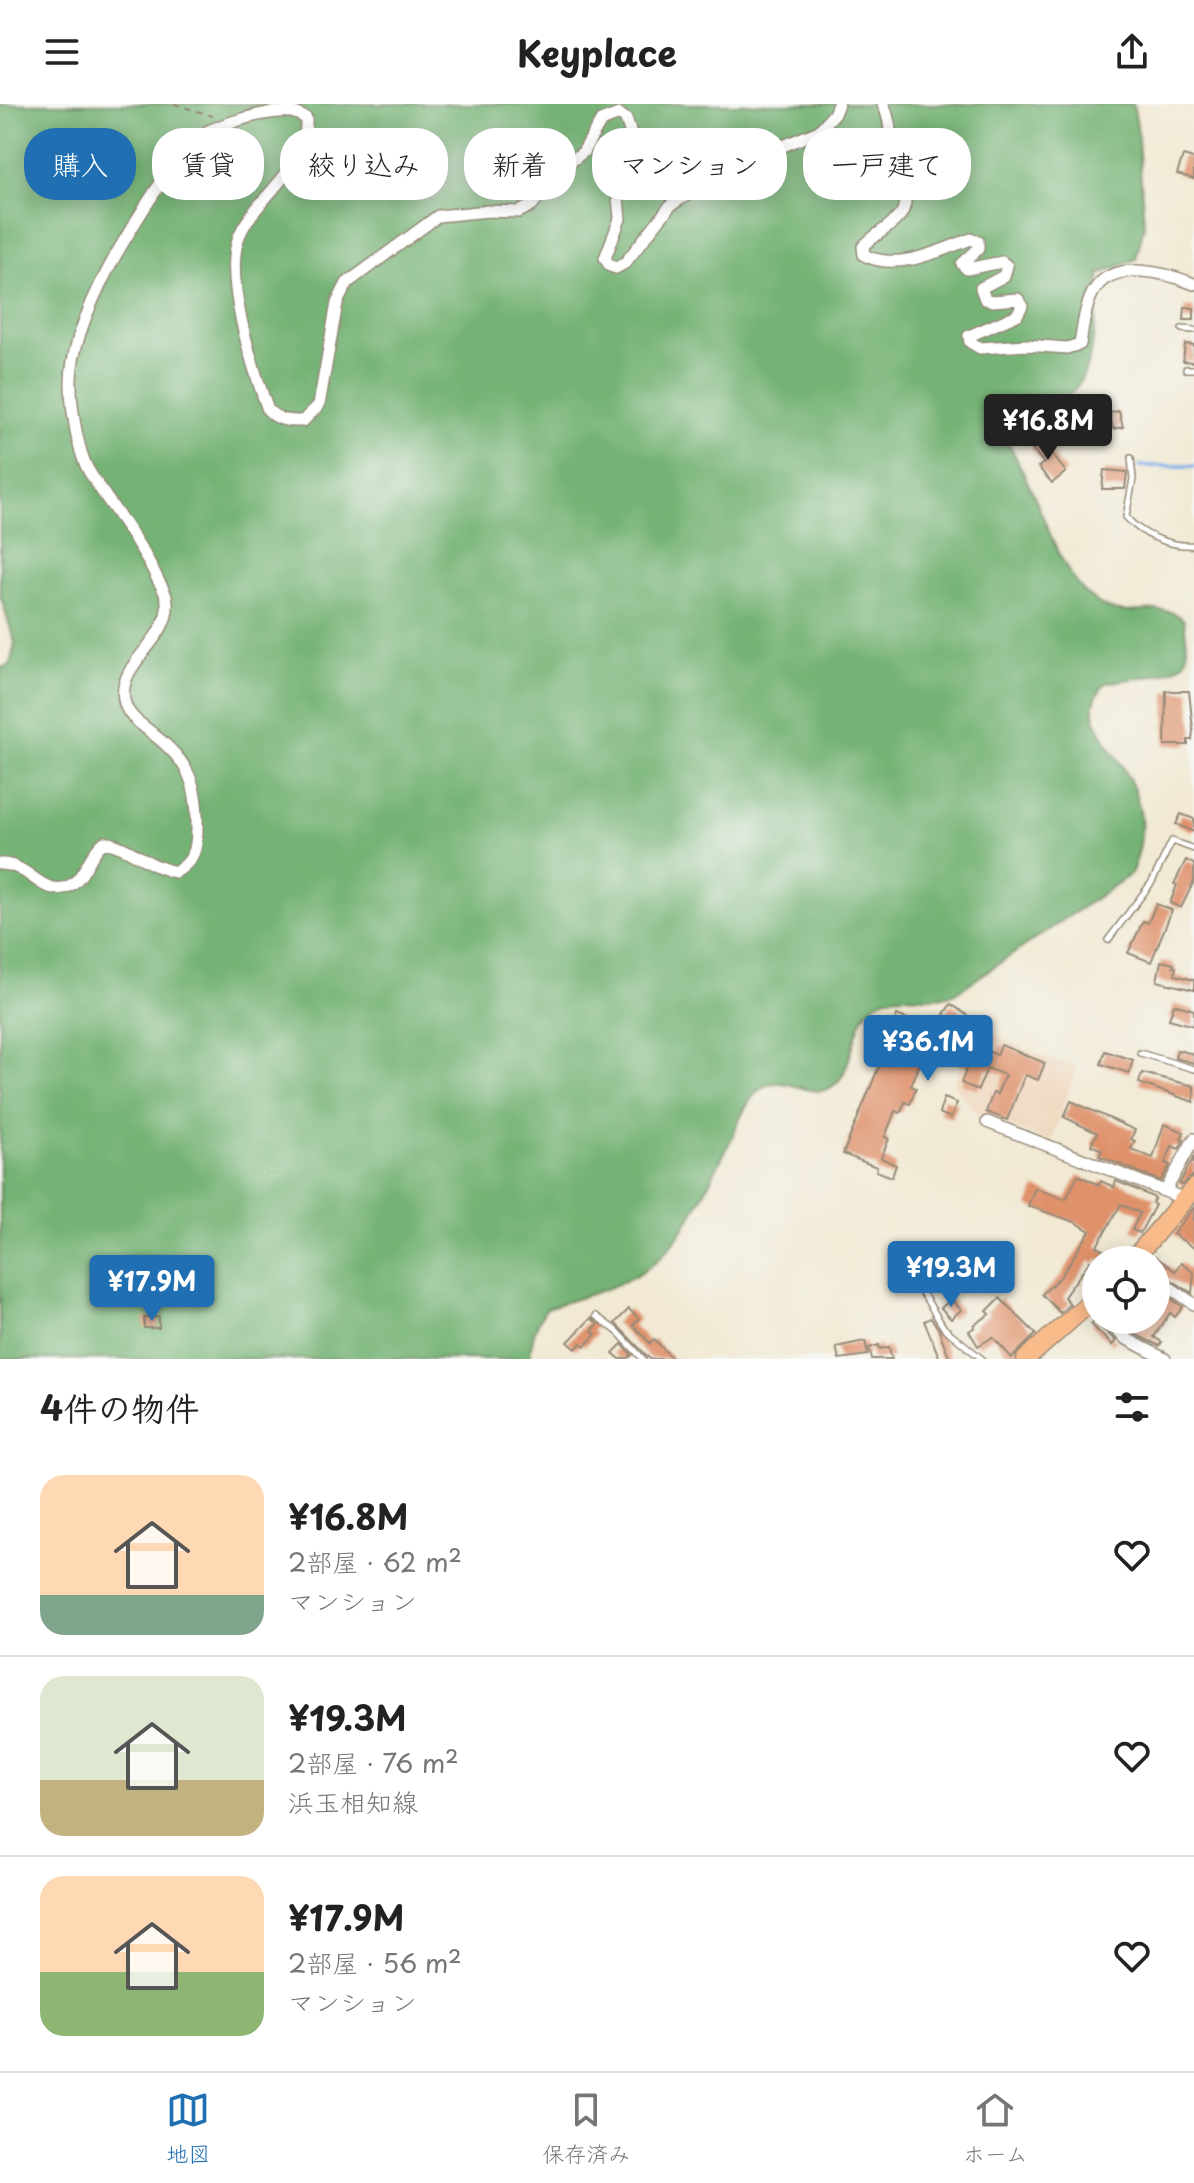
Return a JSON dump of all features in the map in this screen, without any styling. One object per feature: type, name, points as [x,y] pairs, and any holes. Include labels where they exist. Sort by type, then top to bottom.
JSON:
[{"type":"main road","points":[[1145,1246],[1190,1194]]},
{"type":"main road","points":[[1026,1359],[1082,1315]]},
{"type":"street","points":[[0,864],[22,868],[39,883],[64,889],[78,881],[95,849],[104,842],[118,845],[162,870],[176,872],[189,864],[197,848],[198,799],[191,777],[181,759],[131,717],[124,701],[130,673],[167,618],[167,599],[144,550],[88,470],[78,434],[71,386],[73,356],[84,319],[140,212],[188,143],[230,121],[292,111],[306,118],[307,130],[302,151],[252,214],[239,236],[236,251],[240,313],[268,410],[275,417],[303,421],[319,405],[337,303],[347,283],[438,216],[488,211],[519,212],[532,205],[557,173],[583,152],[601,121],[619,114],[626,119],[630,131],[617,186],[620,219],[605,258],[610,266],[616,268],[625,263],[671,205],[730,168],[819,131],[838,104]]},
{"type":"street","points":[[883,104],[889,115],[893,156],[902,179],[905,205],[899,217],[863,247],[864,255],[888,263],[921,256],[971,239],[978,241],[978,249],[962,264],[967,269],[1002,262],[1007,266],[1004,276],[981,288],[985,299],[1018,299],[1022,306],[1017,315],[969,336],[970,342],[980,348],[1027,345],[1067,348],[1080,344],[1095,288],[1113,272],[1128,270],[1194,284]]},
{"type":"street","points":[[987,1122],[1166,1190],[1190,1194]]},
{"type":"street","points":[[1166,1190],[1194,1139]]},
{"type":"street","points":[[1170,1288],[1194,1304]]},
{"type":"street","points":[[1121,1334],[1165,1359]]},
{"type":"lane","points":[[1182,329],[1194,330]]},
{"type":"lane","points":[[1186,369],[1194,369]]},
{"type":"lane","points":[[1131,458],[1133,479],[1126,517],[1132,525],[1177,547],[1194,545]]},
{"type":"lane","points":[[1108,940],[1152,882],[1172,841],[1194,849]]},
{"type":"lane","points":[[1140,1053],[1194,1069]]},
{"type":"lane","points":[[913,1278],[944,1328],[982,1359]]},
{"type":"lane","points":[[596,1316],[618,1332],[643,1359]]},
{"type":"path","points":[[174,104],[230,121]]},
{"type":"shaded area","points":[[973,1025],[1039,1055],[1077,1067],[1051,1142],[977,1114],[954,1084]]},
{"type":"green space","points":[[0,104],[1133,104],[1144,225],[1136,259],[1100,274],[1094,337],[1080,382],[1062,398],[1018,410],[1007,425],[1007,439],[1056,548],[1085,592],[1113,610],[1168,611],[1184,620],[1187,649],[1182,664],[1163,673],[1105,683],[1094,704],[1099,729],[1125,770],[1137,799],[1140,842],[1131,874],[957,992],[934,997],[890,997],[870,1008],[859,1028],[847,1066],[834,1085],[816,1091],[773,1083],[756,1093],[693,1214],[662,1256],[625,1281],[547,1308],[534,1332],[530,1359],[0,1359],[0,668],[10,665],[15,643],[0,594]]},
{"type":"building","points":[[1183,156],[1194,159],[1194,179],[1177,174]]},
{"type":"building","points":[[1185,307],[1194,308],[1194,320],[1184,320]]},
{"type":"building","points":[[1185,344],[1194,345],[1194,362],[1183,361]]},
{"type":"building","points":[[1119,411],[1123,427],[1113,429],[1110,413]]},
{"type":"building","points":[[1040,439],[1066,472],[1052,483],[1038,467],[1044,463],[1030,447]]},
{"type":"building","points":[[1104,470],[1127,472],[1125,489],[1102,489]]},
{"type":"building","points":[[1166,691],[1189,691],[1193,730],[1188,745],[1165,745]]},
{"type":"building","points":[[1181,814],[1194,819],[1194,832],[1176,824]]},
{"type":"building","points":[[1186,860],[1194,864],[1194,881],[1181,908],[1170,903],[1177,885],[1174,884]]},
{"type":"building","points":[[1156,904],[1172,910],[1151,962],[1128,953],[1143,921],[1148,923]]},
{"type":"building","points":[[1161,961],[1174,964],[1175,975],[1194,980],[1194,990],[1157,981]]},
{"type":"building","points":[[951,1004],[968,1016],[962,1026],[944,1014]]},
{"type":"building","points":[[1174,1004],[1194,1010],[1194,1026],[1169,1019]]},
{"type":"building","points":[[897,1015],[997,1055],[1001,1045],[1045,1063],[1038,1080],[1025,1075],[1007,1120],[986,1112],[993,1093],[997,1094],[1005,1075],[987,1068],[978,1090],[961,1083],[967,1067],[931,1053],[927,1063],[921,1061],[911,1086],[916,1088],[910,1104],[905,1102],[900,1113],[895,1111],[885,1137],[889,1139],[881,1158],[896,1165],[892,1177],[876,1171],[877,1167],[843,1154]]},
{"type":"building","points":[[1177,1050],[1194,1054],[1194,1063],[1175,1058]]},
{"type":"building","points":[[1105,1051],[1133,1060],[1129,1073],[1101,1064]]},
{"type":"building","points":[[1142,1073],[1194,1086],[1194,1102],[1139,1083]]},
{"type":"building","points":[[944,1098],[957,1103],[951,1118],[939,1113]]},
{"type":"building","points":[[1071,1101],[1135,1130],[1131,1149],[1153,1158],[1164,1124],[1184,1132],[1179,1149],[1172,1146],[1165,1163],[1170,1165],[1161,1181],[1099,1156],[1102,1150],[1091,1145],[1097,1133],[1064,1117]]},
{"type":"building","points":[[1194,1157],[1194,1175],[1179,1184]]},
{"type":"building","points":[[1078,1175],[1099,1185],[1101,1181],[1114,1187],[1116,1181],[1155,1198],[1152,1203],[1155,1205],[1140,1233],[1132,1230],[1140,1213],[1121,1204],[1097,1246],[1082,1246],[1082,1272],[1064,1297],[1070,1304],[1060,1313],[1042,1294],[1061,1276],[1090,1231],[1075,1222],[1028,1206],[1035,1188],[1066,1199]]},
{"type":"building","points":[[1194,1207],[1194,1248],[1173,1234]]},
{"type":"building","points":[[1181,1263],[1194,1273],[1192,1293],[1170,1279],[1170,1267],[1175,1271]]},
{"type":"building","points":[[1000,1298],[1036,1334],[1012,1358],[993,1337],[978,1346],[969,1331],[990,1314],[987,1311]]},
{"type":"building","points":[[1170,1298],[1183,1307],[1175,1317],[1170,1313]]},
{"type":"building","points":[[951,1299],[961,1310],[951,1319],[941,1308]]},
{"type":"building","points":[[629,1309],[639,1319],[633,1325],[650,1343],[654,1339],[673,1359],[650,1359],[615,1323]]},
{"type":"building","points":[[159,1317],[159,1328],[144,1328],[144,1318]]},
{"type":"building","points":[[591,1318],[598,1324],[592,1331],[596,1334],[585,1346],[581,1343],[576,1349],[568,1342]]},
{"type":"building","points":[[931,1318],[950,1359],[940,1359],[924,1321]]},
{"type":"building","points":[[1101,1334],[1108,1334],[1116,1341],[1112,1345]]},
{"type":"building","points":[[1135,1334],[1156,1334],[1154,1337],[1162,1342],[1159,1346]]},
{"type":"building","points":[[865,1341],[868,1355],[839,1359],[836,1347]]},
{"type":"building","points":[[622,1344],[632,1355],[627,1359],[620,1359],[613,1353]]},
{"type":"building","points":[[879,1345],[880,1349],[889,1347],[892,1359],[872,1359],[869,1348]]},
{"type":"waterway","points":[[1140,466],[1194,466]]}]
